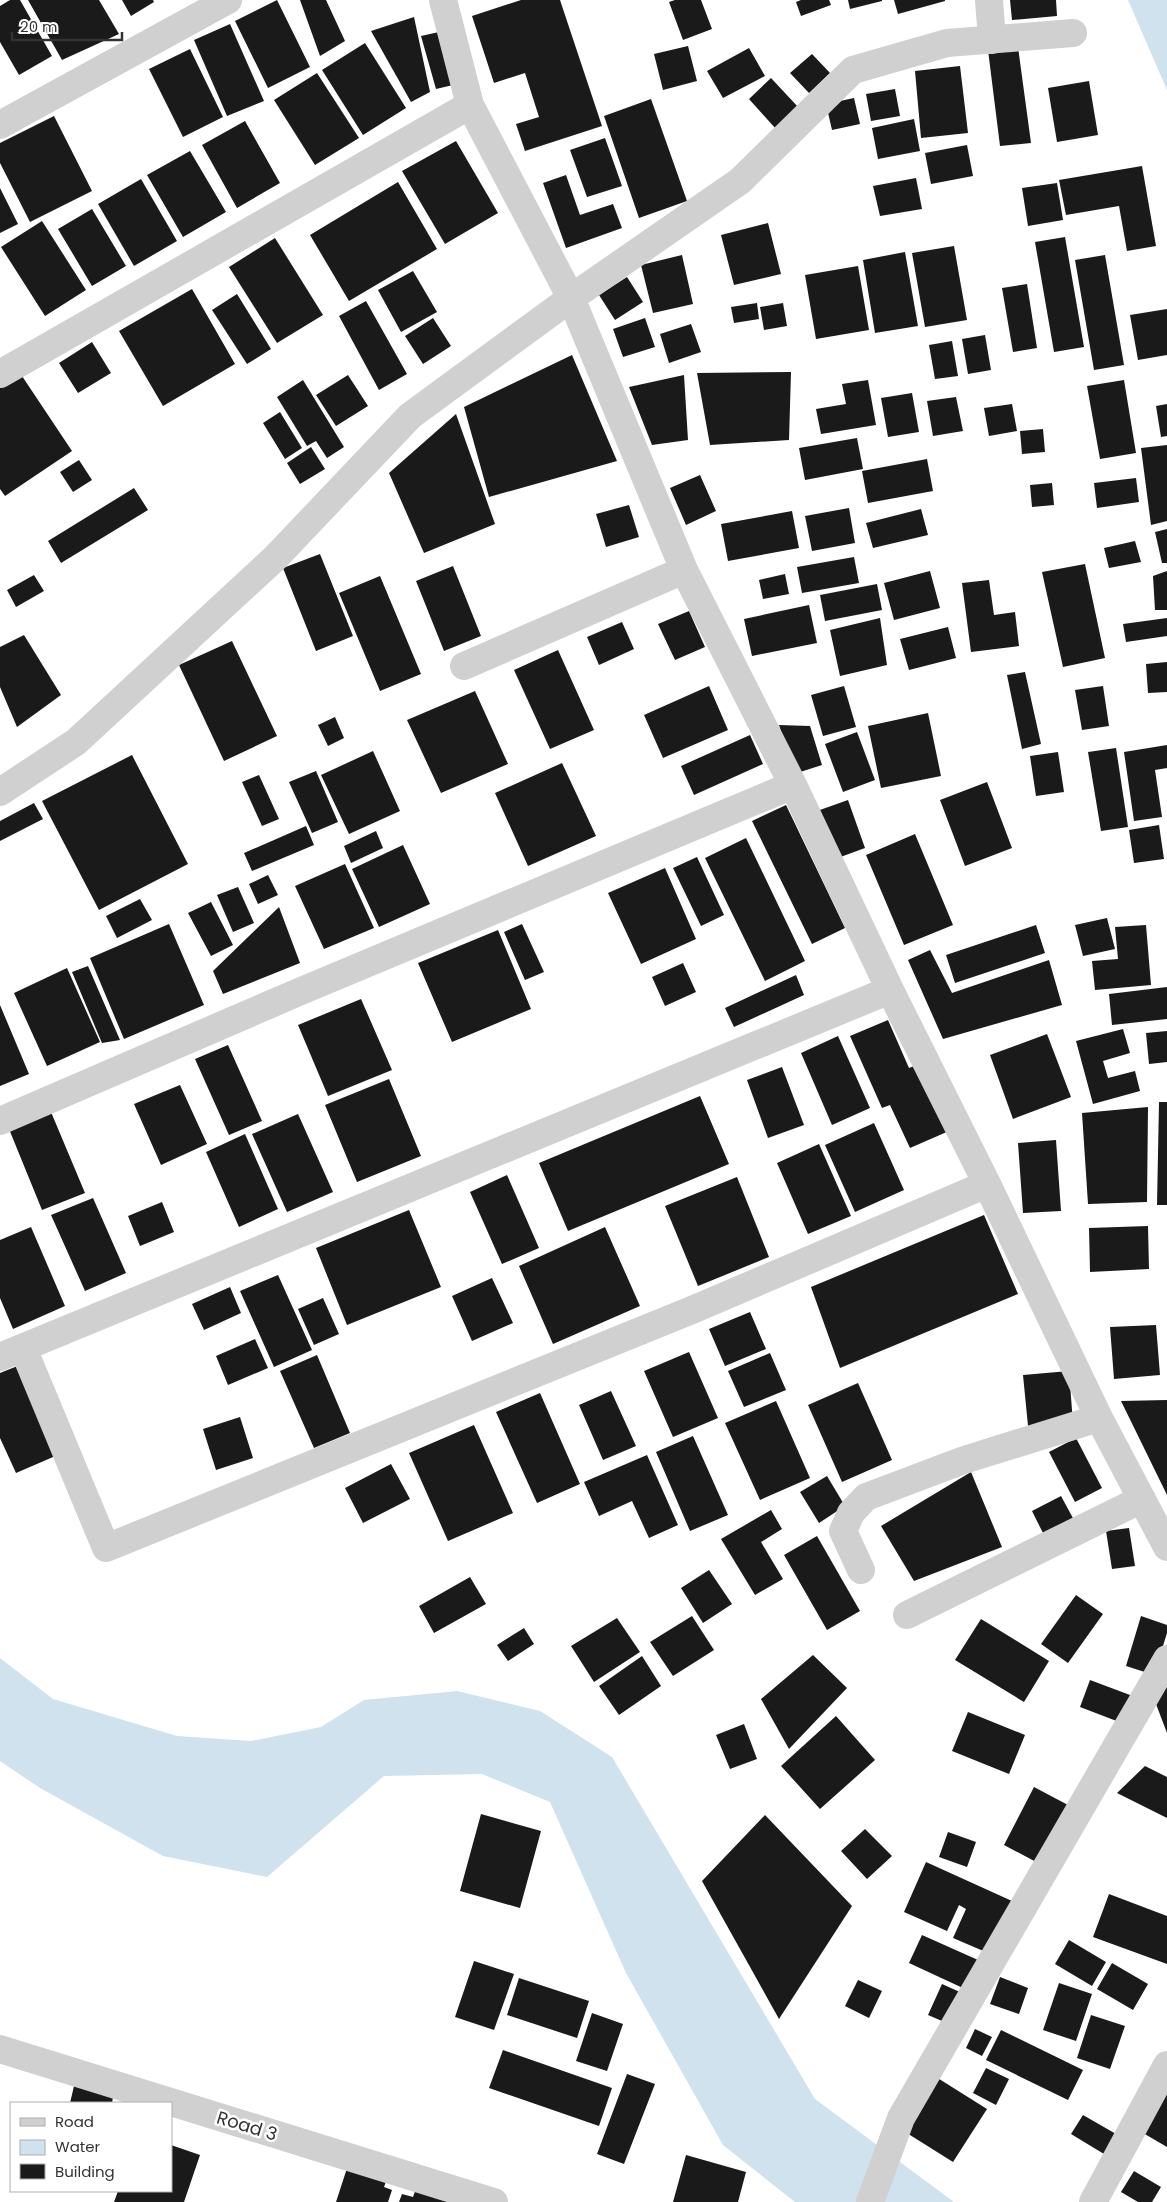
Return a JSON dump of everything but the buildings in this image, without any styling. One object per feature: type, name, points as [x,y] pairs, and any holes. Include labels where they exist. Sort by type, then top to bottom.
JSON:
[{"type":"street","points":[[0,125],[228,0]]},
{"type":"street","points":[[442,0],[470,106],[571,298],[684,570],[793,785],[890,990],[987,1184],[1100,1418],[1167,1547]]},
{"type":"street","points":[[989,0],[992,40]]},
{"type":"street","points":[[0,792],[83,736],[276,557],[410,416],[571,298],[740,181],[853,70],[947,44],[1073,33]]},
{"type":"street","points":[[0,374],[470,106]]},
{"type":"street","points":[[464,666],[684,570]]},
{"type":"street","points":[[0,1121],[294,994],[793,785]]},
{"type":"street","points":[[890,990],[12,1353],[106,1548],[692,1310],[987,1184]]},
{"type":"street","points":[[861,1570],[843,1532],[851,1513],[866,1496],[964,1460],[1100,1418]]},
{"type":"street","points":[[908,1615],[1142,1499]]},
{"type":"street","points":[[870,2202],[901,2118],[1167,1659]]},
{"type":"street","name":"Road 3","points":[[0,2049],[171,2102]]},
{"type":"street","points":[[1093,2202],[1167,2065]]},
{"type":"street","name":"Road 3","points":[[172,2102],[494,2202]]},
{"type":"water","points":[[1128,0],[1167,0],[1167,90]]},
{"type":"water","points":[[0,1658],[53,1699],[177,1736],[251,1741],[321,1727],[364,1700],[457,1691],[540,1711],[612,1757],[815,2099],[954,2202],[795,2202],[723,2145],[626,1973],[550,1802],[482,1774],[384,1776],[267,1877],[163,1856],[40,1788],[0,1761]]}]
